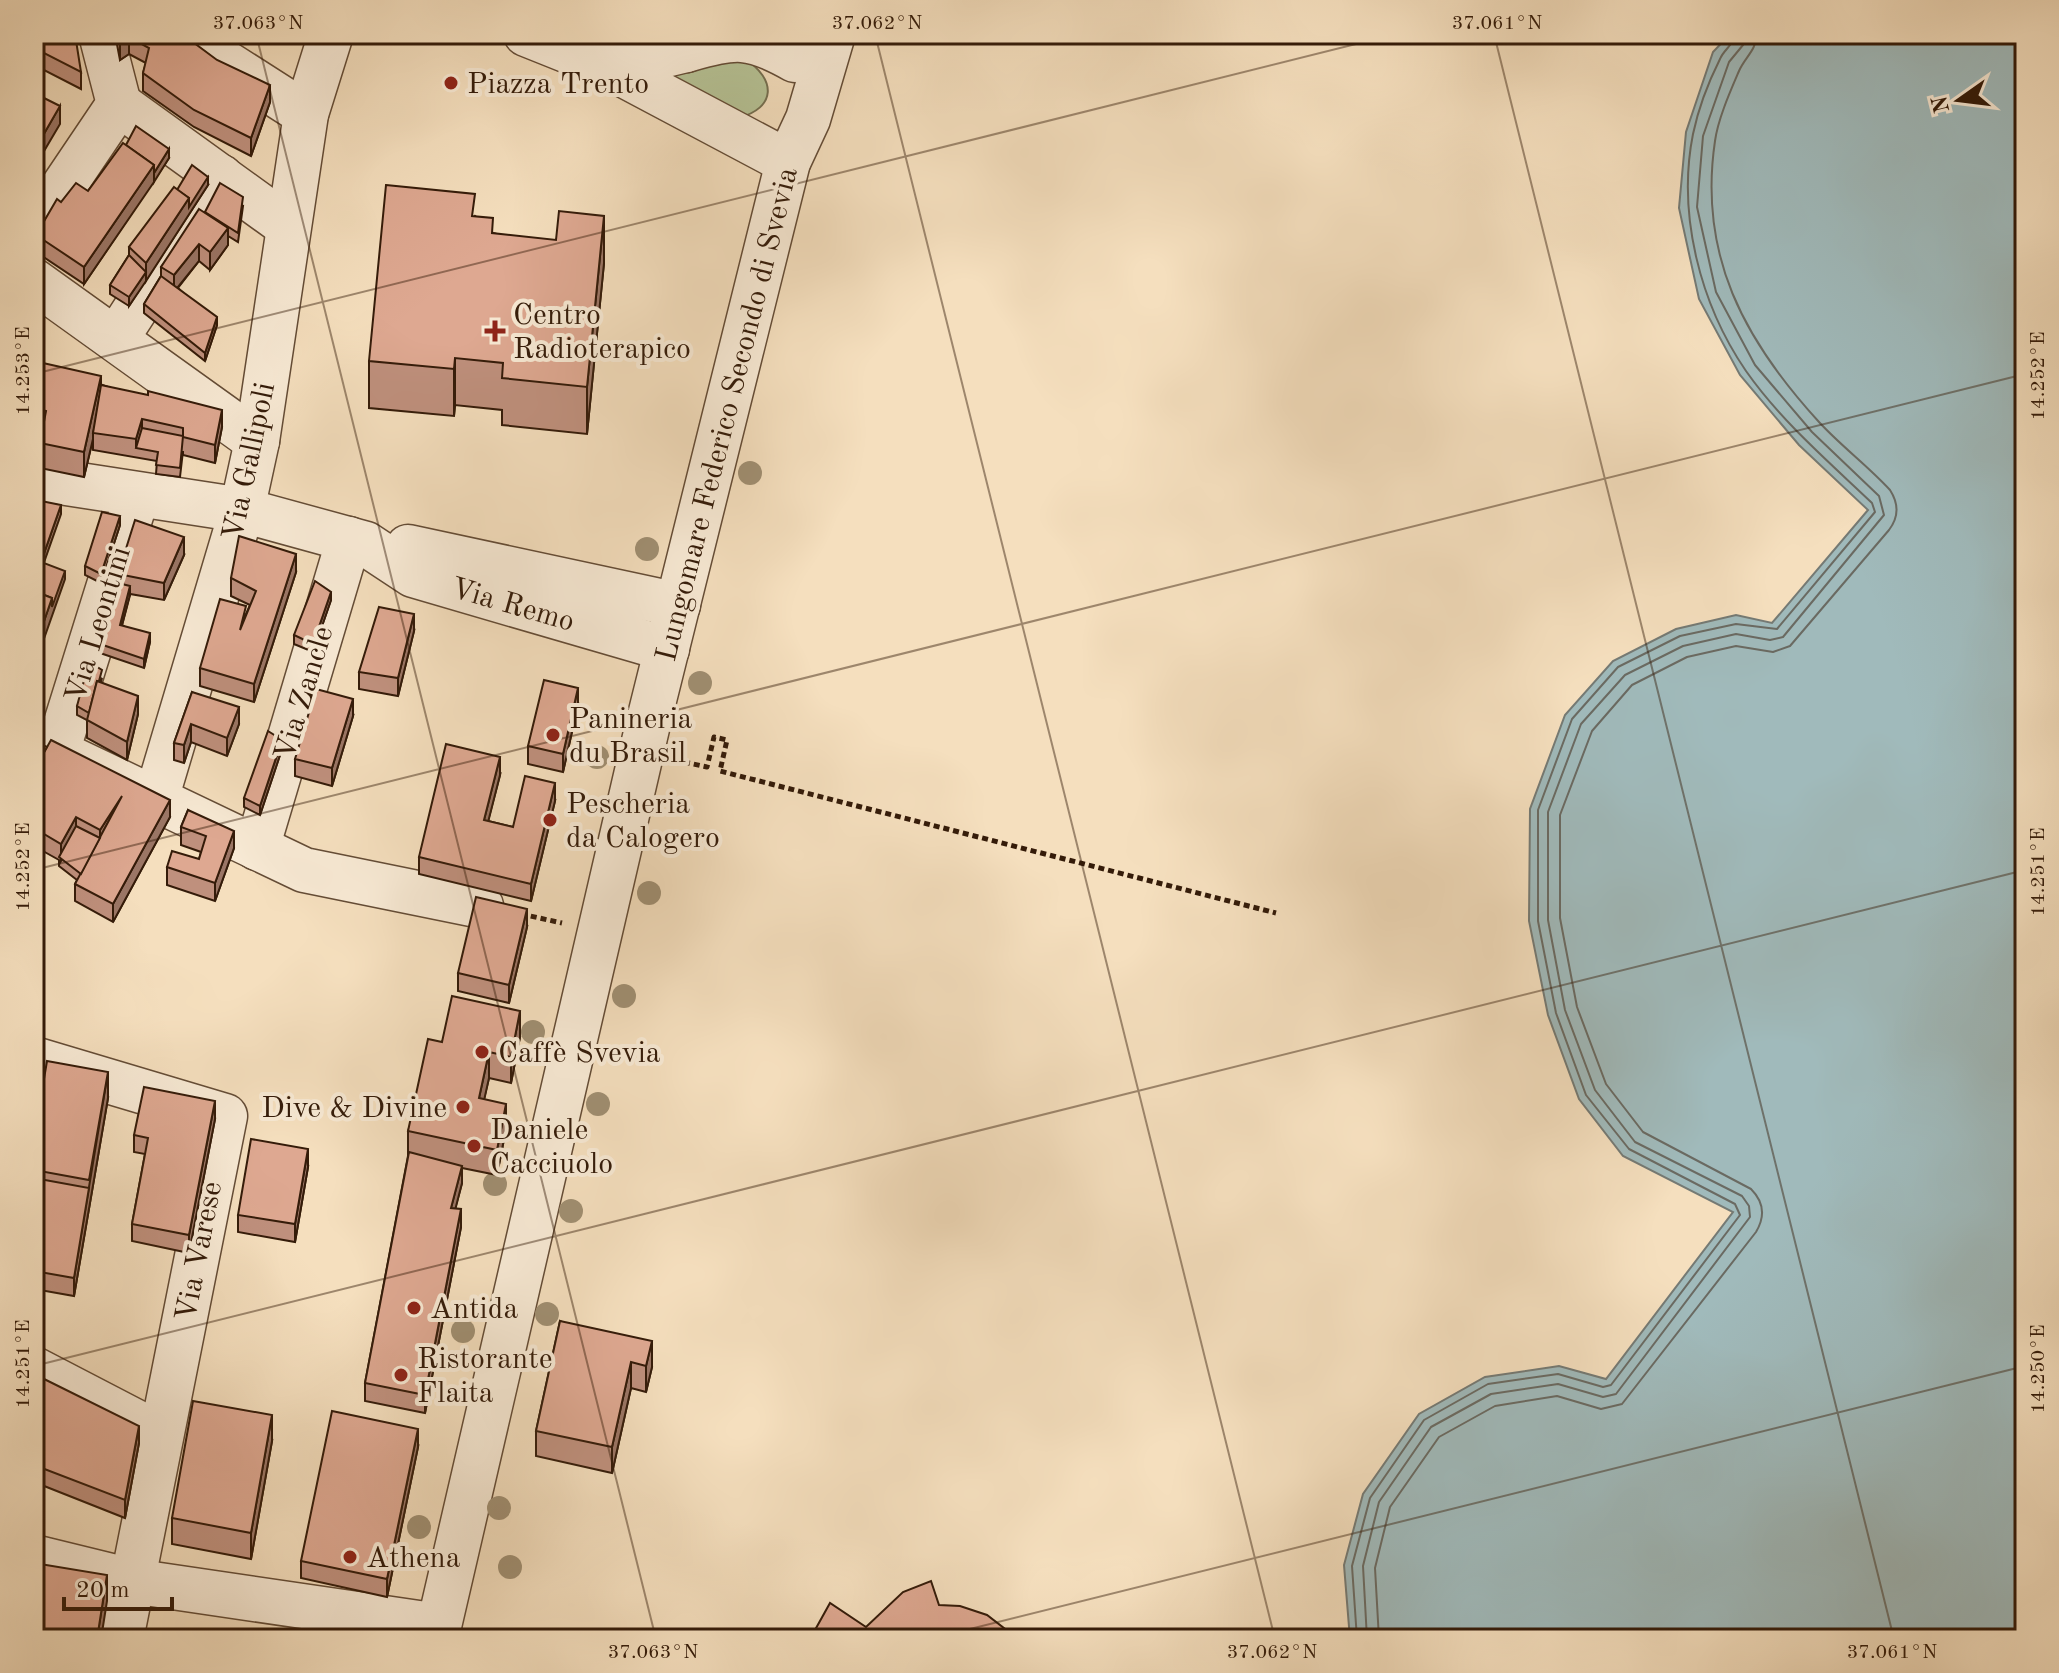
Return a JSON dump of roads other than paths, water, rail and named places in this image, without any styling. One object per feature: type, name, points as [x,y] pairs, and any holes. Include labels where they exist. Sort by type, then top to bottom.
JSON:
[{"type":"street","points":[[184,36],[306,114],[331,34]]},
{"type":"street","points":[[526,34],[614,51],[730,37],[792,47],[808,119]]},
{"type":"street","name":"Lungomare Federico Secondo di Svevia","points":[[437,1632],[667,649],[788,162],[808,119],[833,34]]},
{"type":"street","points":[[77,35],[119,104],[288,226]]},
{"type":"street","points":[[614,51],[788,162]]},
{"type":"street","points":[[34,230],[119,104]]},
{"type":"street","name":"Via Gallipoli","points":[[156,799],[242,510],[257,441],[306,114]]},
{"type":"street","points":[[116,339],[221,177]]},
{"type":"street","points":[[34,281],[116,339],[141,383],[257,441]]},
{"type":"street","name":"Via Remo","points":[[34,478],[242,510],[358,542],[422,548],[678,605]]},
{"type":"street","name":"Via Leontini","points":[[45,747],[137,496]]},
{"type":"street","name":"Via Remo","points":[[358,542],[413,575],[667,649]]},
{"type":"street","name":"Via Zancle","points":[[257,848],[358,542]]},
{"type":"street","points":[[45,747],[304,870],[481,906]]},
{"type":"street","name":"Via Varese","points":[[34,1059],[225,1116],[121,1639]]},
{"type":"street","points":[[34,1369],[161,1435]]},
{"type":"street","points":[[34,1557],[132,1581],[437,1632]]},
{"type":"water","points":[[1730,34],[2025,34],[2025,1639],[1350,1639],[1344,1565],[1363,1494],[1419,1414],[1485,1377],[1559,1366],[1606,1379],[1733,1212],[1623,1156],[1579,1099],[1548,1015],[1529,921],[1530,809],[1565,715],[1613,661],[1676,629],[1736,615],[1772,623],[1868,510],[1799,445],[1740,375],[1699,299],[1679,208],[1686,132],[1713,52]]},
{"type":"place","name":"Piazza Trento","points":[[451,83]]},
{"type":"place","name":"Centro Radioterapico","points":[[495,331]]},
{"type":"place","name":"Panineria du Brasil","points":[[553,735]]},
{"type":"place","name":"Pescheria da Calogero","points":[[550,820]]},
{"type":"place","name":"Caffè Svevia","points":[[482,1052]]},
{"type":"place","name":"Dive & Divine","points":[[463,1107]]},
{"type":"place","name":"Daniele Cacciuolo","points":[[474,1146]]},
{"type":"place","name":"Antida","points":[[414,1308]]},
{"type":"place","name":"Ristorante Flaita","points":[[401,1375]]},
{"type":"place","name":"Athena","points":[[350,1557]]}]
